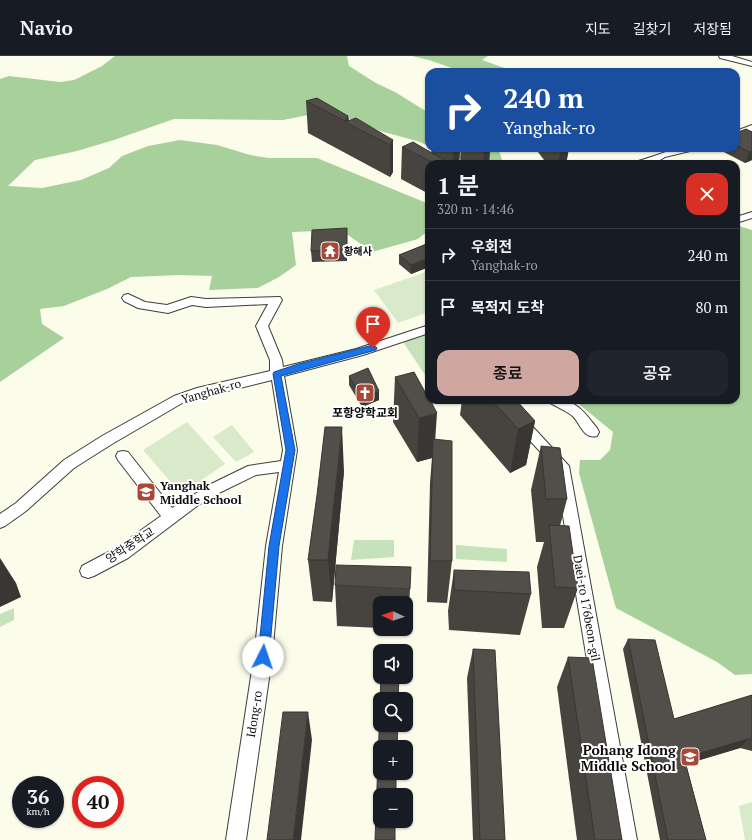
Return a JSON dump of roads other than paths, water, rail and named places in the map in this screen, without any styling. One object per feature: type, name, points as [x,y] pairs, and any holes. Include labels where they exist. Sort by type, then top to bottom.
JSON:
[{"type":"street","points":[[723,56],[752,64]]},
{"type":"street","points":[[740,132],[752,128]]},
{"type":"street","points":[[658,160],[662,155],[674,152]]},
{"type":"street","points":[[740,219],[752,215]]},
{"type":"street","name":"Idong-ro","points":[[128,298],[142,306],[168,309],[191,301],[206,303],[276,300],[262,326],[276,360],[290,450],[274,546],[263,657],[246,764],[236,840]]},
{"type":"street","name":"Yanghak-ro","points":[[0,522],[21,507],[69,464],[107,440],[179,399],[197,393],[277,374],[298,367],[359,352],[425,330]]},
{"type":"street","name":"Daei-ro 176beon-gil","points":[[504,404],[562,466],[627,840]]},
{"type":"street","points":[[563,404],[576,411],[592,432]]},
{"type":"street","points":[[123,456],[170,518]]},
{"type":"street","name":"양학중학교","points":[[88,571],[122,553],[192,502],[252,470],[288,465]]},
{"type":"place","name":"황해사","points":[[330,251]]},
{"type":"place","name":"포항양학교회","points":[[365,393]]},
{"type":"place","name":"Yanghak Middle School","points":[[146,492]]},
{"type":"place","name":"Pohang Idong Middle School","points":[[690,757]]}]
